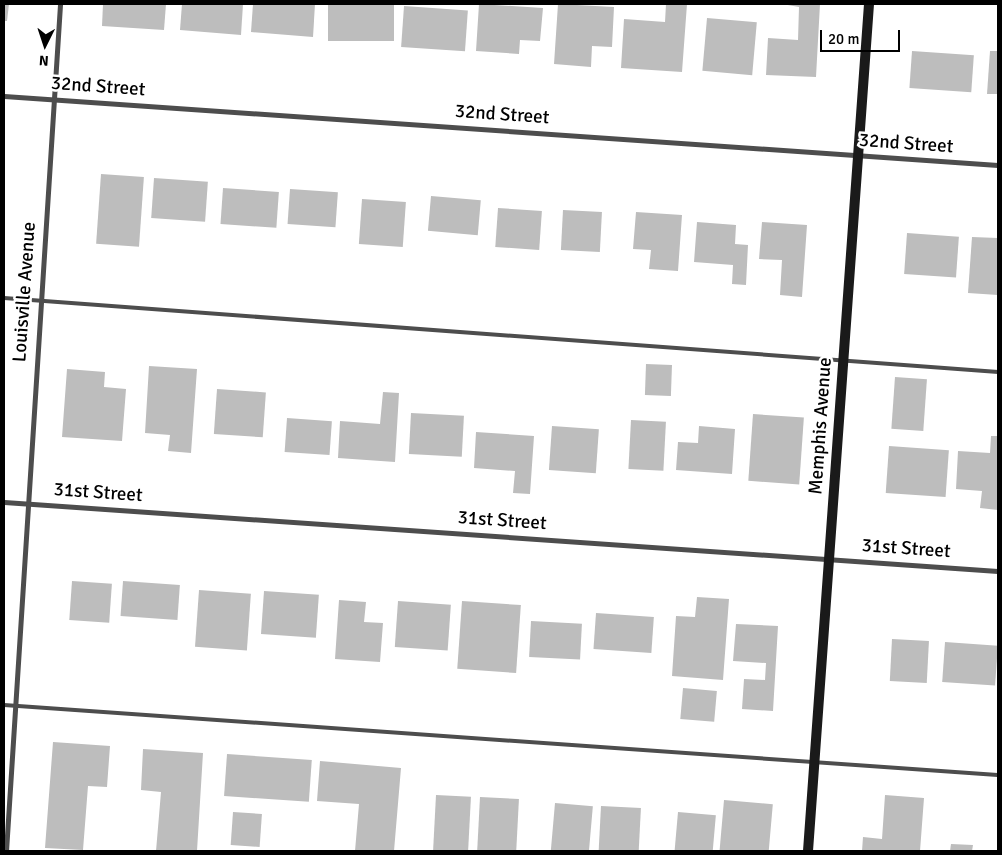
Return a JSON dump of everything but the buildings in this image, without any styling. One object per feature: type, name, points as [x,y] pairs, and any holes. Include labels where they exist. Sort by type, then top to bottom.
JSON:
[{"type":"street","name":"Louisville Avenue","points":[[6,851],[26,503],[60,4]]},
{"type":"street","name":"Memphis Avenue","points":[[808,851],[869,4]]},
{"type":"street","name":"32nd Street","points":[[4,96],[998,165]]},
{"type":"street","name":"31st Street","points":[[4,502],[998,571]]},
{"type":"lane","points":[[4,298],[844,363],[998,372]]},
{"type":"lane","points":[[4,705],[998,775]]}]
